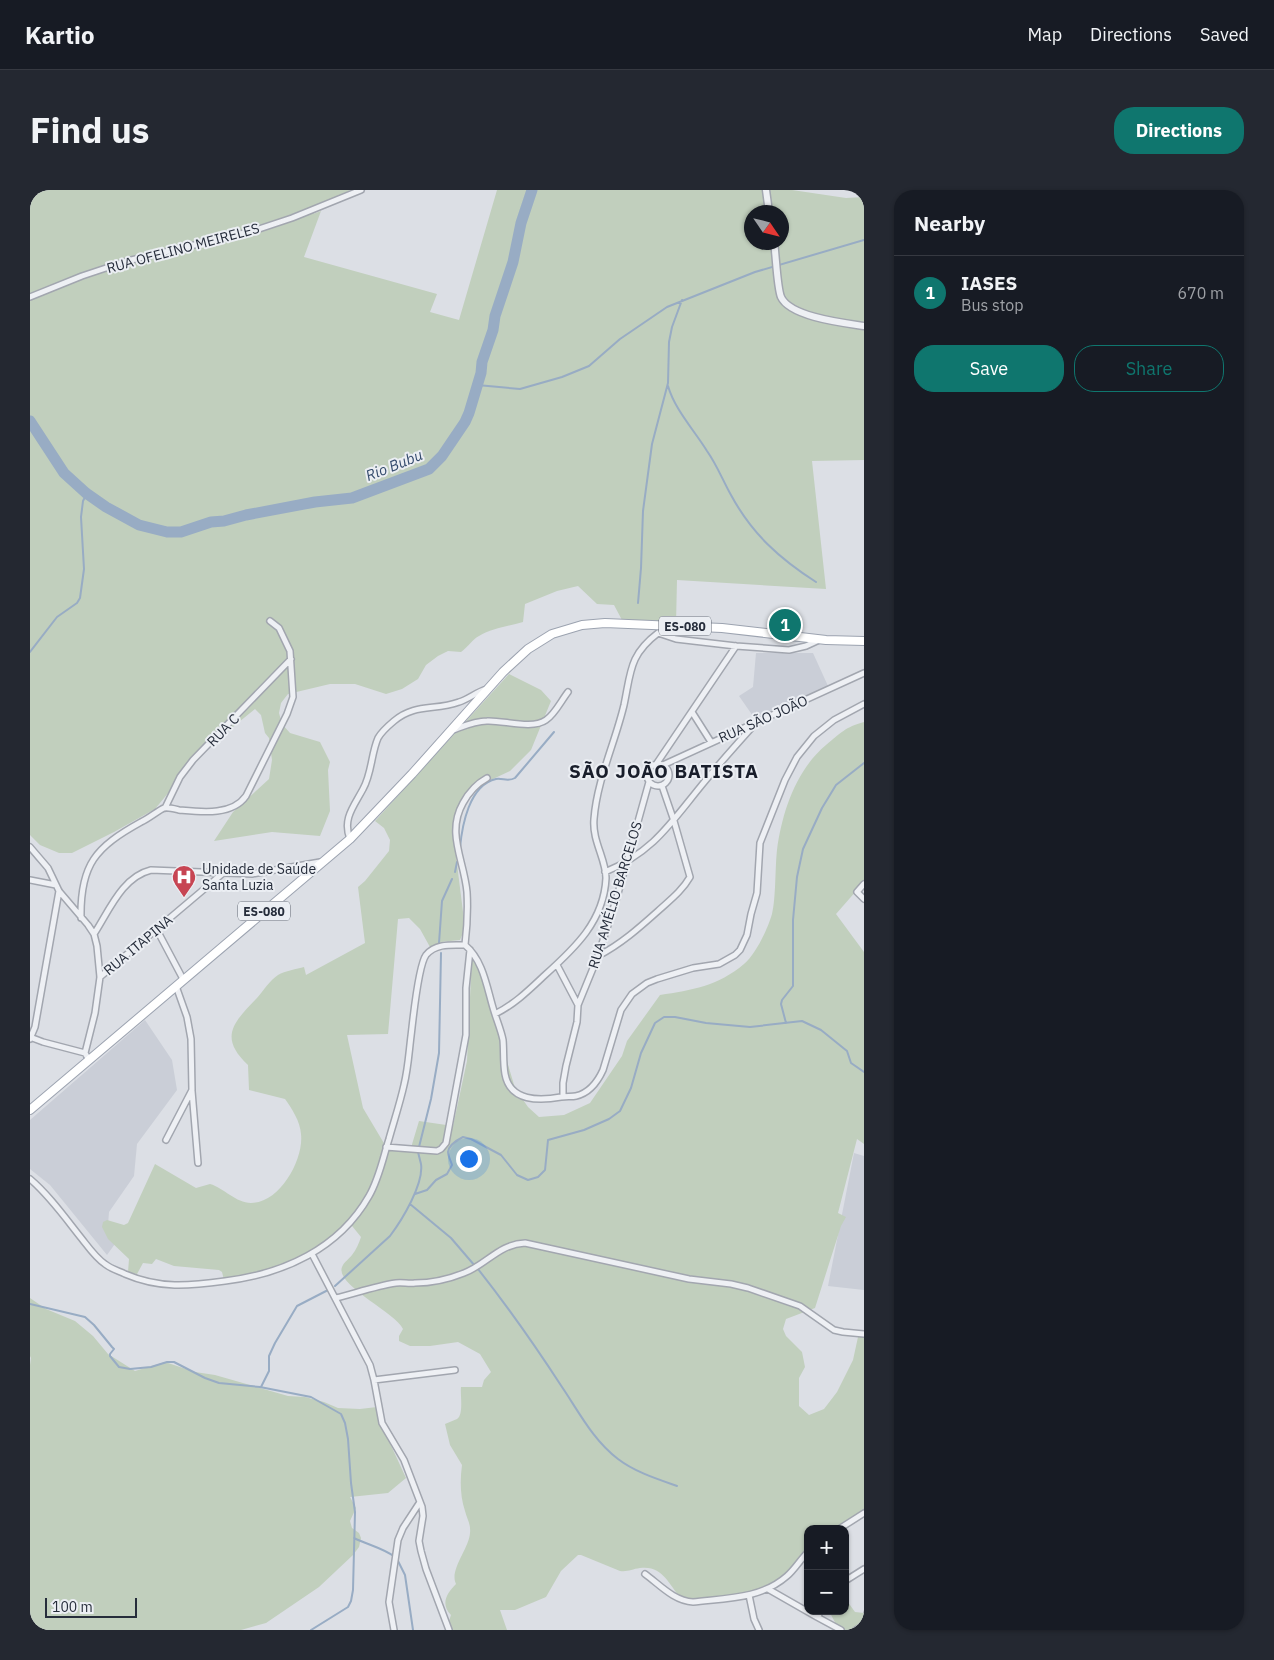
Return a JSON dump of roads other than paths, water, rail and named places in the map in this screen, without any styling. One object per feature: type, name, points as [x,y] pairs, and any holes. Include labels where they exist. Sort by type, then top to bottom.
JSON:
[{"type":"main road","name":"ES-080","points":[[30,1110],[87,1057],[350,839],[487,689],[515,660],[542,640],[561,630],[582,625],[605,623],[658,629],[722,628],[820,639],[864,641]]},
{"type":"street","name":"RUA OFELINO MEIRELES","points":[[30,298],[82,276],[127,261],[253,231],[337,201],[361,190]]},
{"type":"street","points":[[766,190],[768,205]]},
{"type":"street","points":[[775,250],[780,294],[786,304],[799,311],[837,322],[864,326]]},
{"type":"street","points":[[81,918],[82,886],[95,857],[114,838],[165,808],[224,810],[236,806],[242,801],[292,703],[294,693],[288,646],[283,633],[270,621]]},
{"type":"street","points":[[494,1014],[515,1002],[557,964],[581,940],[596,917],[603,895],[606,872],[594,829],[596,806],[620,722],[633,661],[642,647],[658,629],[676,639],[789,650],[806,646],[820,639]]},
{"type":"street","points":[[660,764],[669,770],[670,775],[666,783],[662,786],[657,786],[649,782],[647,777],[649,768],[660,764],[736,646]]},
{"type":"street","name":"RUA C","points":[[165,808],[178,781],[193,760],[291,659]]},
{"type":"street","name":"RUA SÃO JOÃO","points":[[660,764],[756,723],[864,673]]},
{"type":"street","points":[[350,839],[347,831],[350,811],[368,779],[378,738],[385,728],[412,709],[454,704],[487,689]]},
{"type":"street","points":[[450,731],[473,722],[481,721],[525,724],[540,723],[549,716],[568,692]]},
{"type":"street","points":[[30,1179],[48,1197],[96,1256],[113,1269],[138,1279],[177,1286],[236,1281],[281,1269],[312,1254],[336,1238],[354,1219],[375,1185],[406,1075],[417,992],[424,959],[430,951],[452,944],[465,946],[476,957],[502,1039],[505,1075],[515,1092],[531,1099],[551,1099],[576,1096],[584,1092],[598,1080],[608,1060],[621,1010],[632,994],[647,983],[657,979],[693,968],[719,964],[740,950],[747,935],[757,893],[760,843],[785,780],[797,757],[814,736],[834,720],[864,704]]},
{"type":"street","points":[[692,712],[711,742]]},
{"type":"street","points":[[606,872],[626,863],[655,840],[756,723]]},
{"type":"street","points":[[465,946],[467,893],[455,830],[460,808],[466,798],[472,790],[487,778]]},
{"type":"street","name":"RUA AMÉLIO BARCELOS","points":[[564,1096],[564,1083],[577,1022],[578,1005],[598,956],[617,897],[649,782]]},
{"type":"street","points":[[598,956],[619,945],[629,937],[682,890],[688,880],[690,873],[662,786]]},
{"type":"street","points":[[30,848],[48,868],[59,891],[94,934],[98,951],[100,977],[87,1057],[30,1038],[35,1027],[59,891]]},
{"type":"street","points":[[94,934],[122,890],[137,874],[151,870],[252,874],[325,861]]},
{"type":"street","name":"RUA ITAPINA","points":[[100,977],[222,874]]},
{"type":"street","points":[[30,880],[56,885]]},
{"type":"street","points":[[864,884],[857,892],[864,899]]},
{"type":"street","points":[[157,930],[183,979]]},
{"type":"street","points":[[386,1147],[437,1151],[446,1143],[466,1035],[466,988],[470,950]]},
{"type":"street","points":[[557,964],[578,1005]]},
{"type":"street","points":[[175,985],[187,1017],[191,1039],[192,1090],[198,1163]]},
{"type":"street","points":[[166,1140],[192,1090]]},
{"type":"street","points":[[336,1298],[396,1283],[418,1284],[445,1279],[465,1273],[482,1264],[504,1247],[525,1243],[689,1279],[748,1288],[800,1306],[834,1330],[864,1334]]},
{"type":"street","points":[[312,1254],[365,1354],[374,1380],[382,1423],[404,1460],[420,1502],[423,1512],[420,1527],[420,1546],[426,1568],[449,1630]]},
{"type":"street","points":[[374,1380],[455,1370]]},
{"type":"street","points":[[394,1630],[389,1602],[398,1540],[403,1528],[414,1514],[420,1502]]},
{"type":"street","points":[[845,1525],[864,1513]]},
{"type":"street","points":[[645,1574],[672,1595],[686,1602],[749,1595],[768,1589],[788,1574],[804,1556]]},
{"type":"street","points":[[849,1578],[864,1569]]},
{"type":"street","points":[[768,1589],[841,1630]]},
{"type":"street","points":[[749,1595],[754,1619],[759,1630]]},
{"type":"street","points":[[829,1630],[830,1623]]},
{"type":"street","points":[[856,1630],[864,1625]]},
{"type":"waterway","name":"Rio Bubu","points":[[30,421],[64,473],[86,493],[106,507],[139,525],[167,532],[181,532],[211,522],[315,502],[352,498],[429,469],[442,456],[469,413],[481,373],[482,362],[493,330],[495,316],[513,262],[521,223],[532,190]]},
{"type":"waterway","points":[[477,385],[520,389],[562,377],[589,366],[620,339],[667,307],[755,272],[864,240]]},
{"type":"waterway","points":[[638,603],[643,511],[652,444],[668,383],[669,342],[672,327],[682,300]]},
{"type":"waterway","points":[[668,386],[680,412],[711,456],[731,495],[748,522],[779,555],[816,582]]},
{"type":"waterway","name":"Rio Bubu","points":[[30,652],[57,617],[77,603],[80,598],[84,569],[81,517],[83,501],[87,493]]},
{"type":"waterway","points":[[460,848],[465,818],[479,789],[496,779],[510,780],[515,778],[554,732]]},
{"type":"waterway","points":[[786,1023],[781,1004],[793,986],[793,920],[797,877],[803,849],[822,808],[836,785],[864,763]]},
{"type":"waterway","points":[[455,872],[457,862]]},
{"type":"waterway","points":[[439,943],[442,901],[452,879]]},
{"type":"waterway","points":[[419,1147],[431,1099],[439,1053],[441,953]]},
{"type":"waterway","points":[[415,1194],[427,1190],[436,1180],[447,1174],[452,1165],[448,1154],[449,1149],[463,1137],[471,1139],[501,1155],[517,1175],[528,1180],[538,1177],[545,1170],[548,1140],[584,1130],[609,1119],[620,1111],[631,1088],[641,1053],[655,1023],[664,1017],[750,1027],[802,1021],[821,1030],[847,1051],[851,1063],[864,1072]]},
{"type":"waterway","points":[[335,1286],[390,1236],[400,1221],[411,1202],[419,1181],[421,1164],[418,1152]]},
{"type":"waterway","points":[[410,1204],[451,1238],[475,1266]]},
{"type":"waterway","points":[[478,1269],[522,1327],[601,1443],[618,1459],[632,1468],[677,1486]]},
{"type":"waterway","points":[[261,1387],[269,1371],[269,1356],[297,1306],[330,1289]]},
{"type":"waterway","points":[[30,1304],[85,1317],[114,1349],[110,1356],[119,1367],[130,1369],[174,1362],[219,1383],[260,1387],[311,1397],[341,1414],[348,1439],[355,1512],[353,1590],[348,1607],[311,1630]]},
{"type":"waterway","points":[[354,1538],[386,1551],[395,1557]]},
{"type":"waterway","points":[[397,1559],[405,1575],[413,1630]]},
{"type":"place","name":"IASES","points":[[785,625]]},
{"type":"place","name":"Unidade de Saúde Santa Luzia","points":[[184,898]]},
{"type":"district","name":"SÃO JOÃO BATISTA","points":[[664,771]]}]
